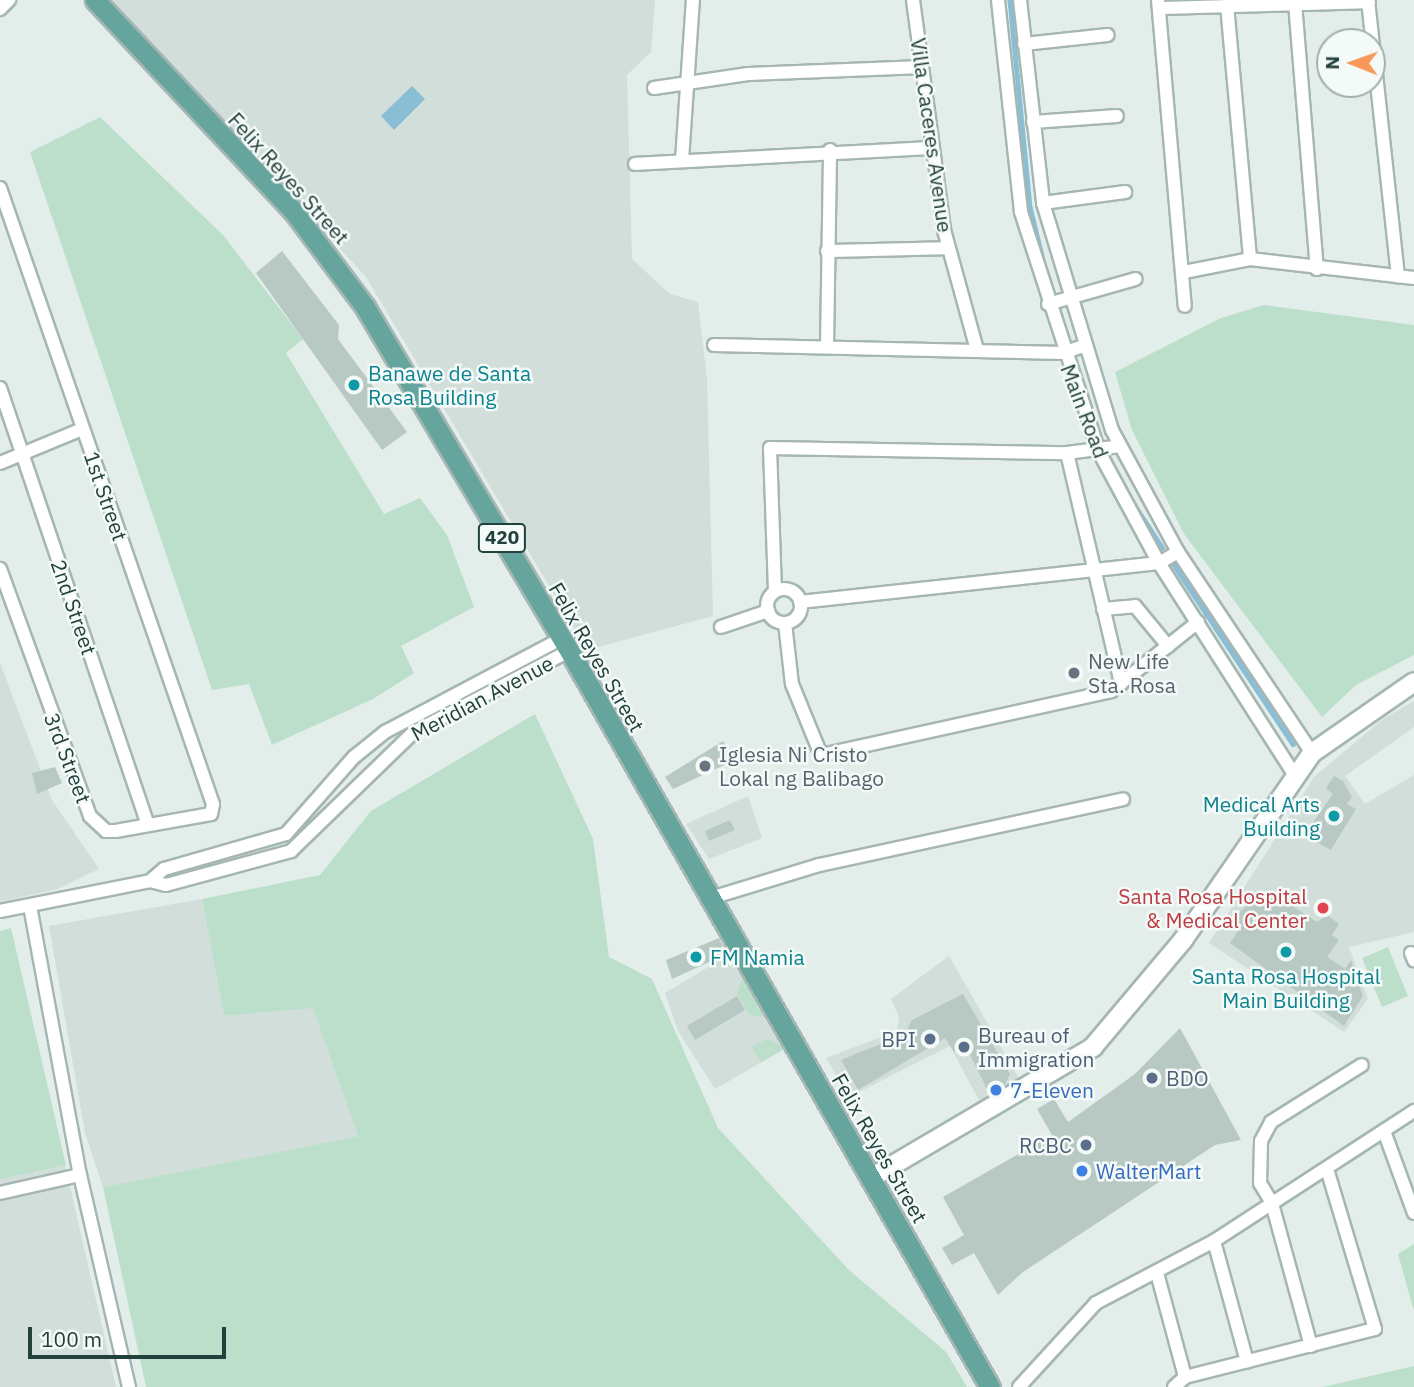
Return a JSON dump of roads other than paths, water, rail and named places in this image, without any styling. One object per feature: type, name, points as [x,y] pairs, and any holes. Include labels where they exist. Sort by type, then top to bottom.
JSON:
[{"type":"main road","name":"Felix Reyes Street","points":[[95,0],[293,212],[342,272],[565,645],[990,1387]]},
{"type":"street","points":[[0,9],[9,0]]},
{"type":"street","points":[[681,160],[690,83],[693,0]]},
{"type":"street","name":"Villa Caceres Avenue","points":[[913,0],[929,148],[948,248],[977,350]]},
{"type":"street","name":"Main Road","points":[[998,0],[1021,212],[1063,352],[1099,452],[1158,563],[1295,776]]},
{"type":"street","name":"Main Road","points":[[1020,0],[1043,203],[1083,346],[1120,446],[1178,552],[1312,753]]},
{"type":"street","points":[[1185,306],[1158,4],[1369,1],[1398,276]]},
{"type":"street","points":[[1295,4],[1317,269]]},
{"type":"street","points":[[1227,5],[1250,259]]},
{"type":"street","points":[[1024,44],[1108,35]]},
{"type":"street","points":[[654,88],[748,74],[922,67]]},
{"type":"street","points":[[1033,122],[1117,116]]},
{"type":"street","points":[[635,164],[830,150],[929,148]]},
{"type":"street","points":[[827,347],[830,150]]},
{"type":"street","name":"1st Street","points":[[0,188],[213,804]]},
{"type":"street","points":[[1043,203],[1125,192]]},
{"type":"street","points":[[827,251],[948,248]]},
{"type":"street","points":[[1184,272],[1250,259],[1317,269],[1414,278]]},
{"type":"street","points":[[1048,304],[1135,279]]},
{"type":"street","points":[[714,345],[1063,352],[1083,346]]},
{"type":"street","name":"2nd Street","points":[[0,388],[148,825]]},
{"type":"street","points":[[0,463],[82,429]]},
{"type":"street","points":[[768,611],[775,591],[770,447],[1066,453],[1099,452],[1120,446]]},
{"type":"street","points":[[1066,453],[1121,684]]},
{"type":"street","points":[[800,602],[1158,563],[1178,552]]},
{"type":"street","name":"3rd Street","points":[[0,569],[90,816],[106,831],[203,818],[213,804]]},
{"type":"street","points":[[775,591],[789,589],[800,602]]},
{"type":"street","points":[[785,623],[797,616],[800,602]]},
{"type":"street","points":[[1103,609],[1135,606],[1168,646]]},
{"type":"street","points":[[768,611],[785,623],[792,684],[821,755],[1098,695],[1121,684],[1198,622]]},
{"type":"street","points":[[721,627],[768,611]]},
{"type":"street","name":"Meridian Avenue","points":[[150,881],[164,869],[286,835],[354,757],[384,732],[565,645]]},
{"type":"street","name":"Meridian Avenue","points":[[0,911],[150,881],[166,885],[291,851],[415,732],[565,645]]},
{"type":"street","points":[[871,1178],[1066,1067],[1112,1029],[1205,910],[1312,753],[1414,682]]},
{"type":"street","points":[[711,898],[818,865],[1123,799]]},
{"type":"street","points":[[30,906],[80,1175],[129,1387]]},
{"type":"street","points":[[1311,1346],[1272,1203],[1260,1183],[1261,1141],[1271,1122],[1362,1065]]},
{"type":"street","points":[[1019,1387],[1096,1303],[1214,1241],[1414,1111]]},
{"type":"street","points":[[1384,1131],[1410,1193],[1414,1213]]},
{"type":"street","points":[[1174,1387],[1185,1377],[1375,1329],[1327,1169]]},
{"type":"street","points":[[0,1193],[80,1175]]},
{"type":"street","points":[[1214,1241],[1248,1362]]},
{"type":"street","points":[[1157,1273],[1185,1377]]},
{"type":"water","points":[[412,86],[425,99],[394,130],[381,116]]},
{"type":"waterway","points":[[1010,0],[1030,207],[1044,264]]},
{"type":"waterway","points":[[1130,498],[1162,547]]},
{"type":"waterway","points":[[1174,565],[1293,744]]},
{"type":"place","name":"Banawe de Santa Rosa Building","points":[[354,385]]},
{"type":"place","name":"New Life Sta. Rosa","points":[[1074,673]]},
{"type":"place","name":"Iglesia Ni Cristo Lokal ng Balibago","points":[[705,766]]},
{"type":"place","name":"Medical Arts Building","points":[[1334,816]]},
{"type":"place","name":"Santa Rosa Hospital & Medical Center","points":[[1323,908]]},
{"type":"place","name":"Santa Rosa Hospital Main Building","points":[[1286,952]]},
{"type":"place","name":"FM Namia","points":[[696,957]]},
{"type":"place","name":"BPI","points":[[930,1039]]},
{"type":"place","name":"Bureau of Immigration","points":[[964,1047]]},
{"type":"place","name":"BDO","points":[[1152,1078]]},
{"type":"place","name":"7-Eleven","points":[[996,1090]]},
{"type":"place","name":"RCBC","points":[[1086,1145]]},
{"type":"place","name":"WalterMart","points":[[1082,1171]]}]
